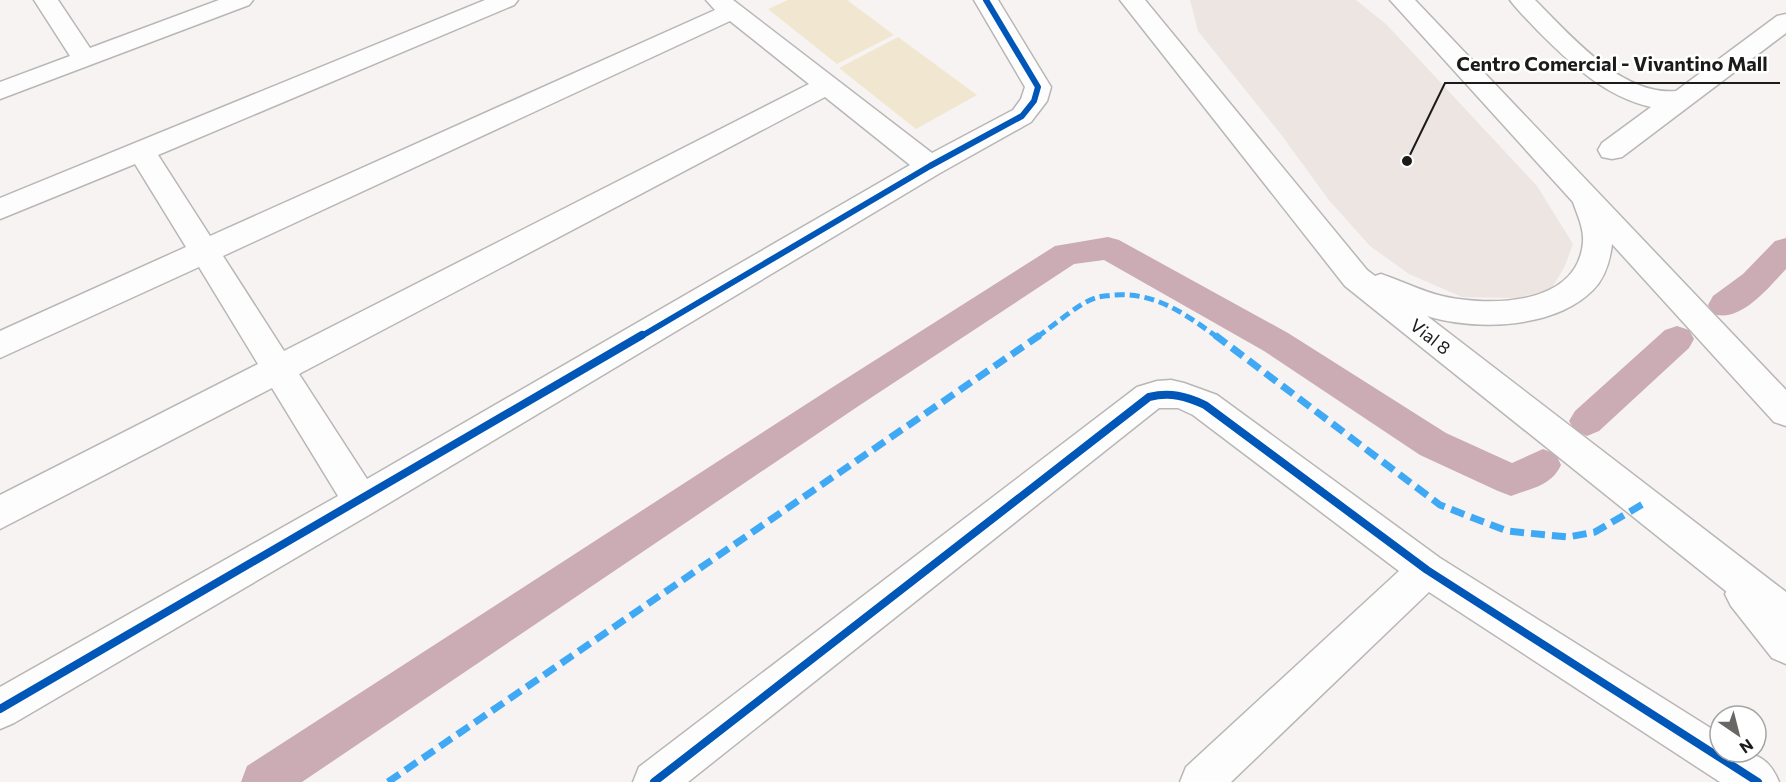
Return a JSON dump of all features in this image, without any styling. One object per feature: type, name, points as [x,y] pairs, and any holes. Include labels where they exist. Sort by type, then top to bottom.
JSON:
[{"type":"street","points":[[46,0],[85,60]]},
{"type":"street","points":[[0,91],[241,0]]},
{"type":"street","points":[[0,209],[506,0]]},
{"type":"street","points":[[0,709],[361,501],[930,166],[1022,116],[1034,101],[1038,87],[986,0]]},
{"type":"street","name":"Vial 8","points":[[1132,0],[1356,278],[1786,615]]},
{"type":"street","points":[[1402,0],[1786,412]]},
{"type":"street","points":[[1536,4],[1600,75],[1641,98],[1675,102]]},
{"type":"street","points":[[0,345],[205,253],[725,5],[930,166]]},
{"type":"street","points":[[1612,150],[1786,21]]},
{"type":"street","points":[[0,513],[279,371],[827,85]]},
{"type":"street","points":[[141,152],[361,501]]},
{"type":"street","points":[[1337,257],[1381,286],[1434,306],[1462,312],[1490,314],[1539,307],[1560,298],[1576,287],[1588,274],[1595,258],[1598,242],[1595,224],[1586,199]]},
{"type":"street","points":[[654,782],[1149,397],[1164,393],[1189,397],[1205,405],[1427,570],[1758,782]]},
{"type":"street","points":[[1716,560],[1786,645]]},
{"type":"street","points":[[1201,782],[1427,570]]},
{"type":"shaded area","points":[[788,0],[847,0],[894,35],[837,64],[768,9]]},
{"type":"shaded area","points":[[1190,0],[1356,0],[1387,25],[1537,186],[1573,244],[1564,268],[1551,289],[1518,298],[1462,297],[1409,274],[1370,246],[1328,199],[1283,137],[1198,31]]},
{"type":"shaded area","points":[[898,37],[977,95],[916,129],[839,68]]},
{"type":"waterway","points":[[263,782],[848,395],[1066,254],[1108,248],[1276,342],[1433,444],[1511,480],[1538,470],[1543,465]]},
{"type":"waterway","points":[[1724,305],[1754,283],[1786,249]]},
{"type":"waterway","points":[[1587,421],[1677,339]]},
{"type":"marked path","points":[[388,782],[1094,298],[1121,295],[1144,296],[1177,309],[1440,505],[1507,531],[1568,537],[1595,532],[1643,504]]},
{"type":"cycle path","points":[[0,709],[361,501],[930,166],[1022,116],[1034,101],[1038,87],[986,0]]},
{"type":"cycle path","points":[[654,782],[1149,397],[1164,394],[1184,396],[1205,405],[1427,570],[1758,782]]},
{"type":"place","name":"Centro Comercial - Vivantino Mall","points":[[1407,161]]}]
